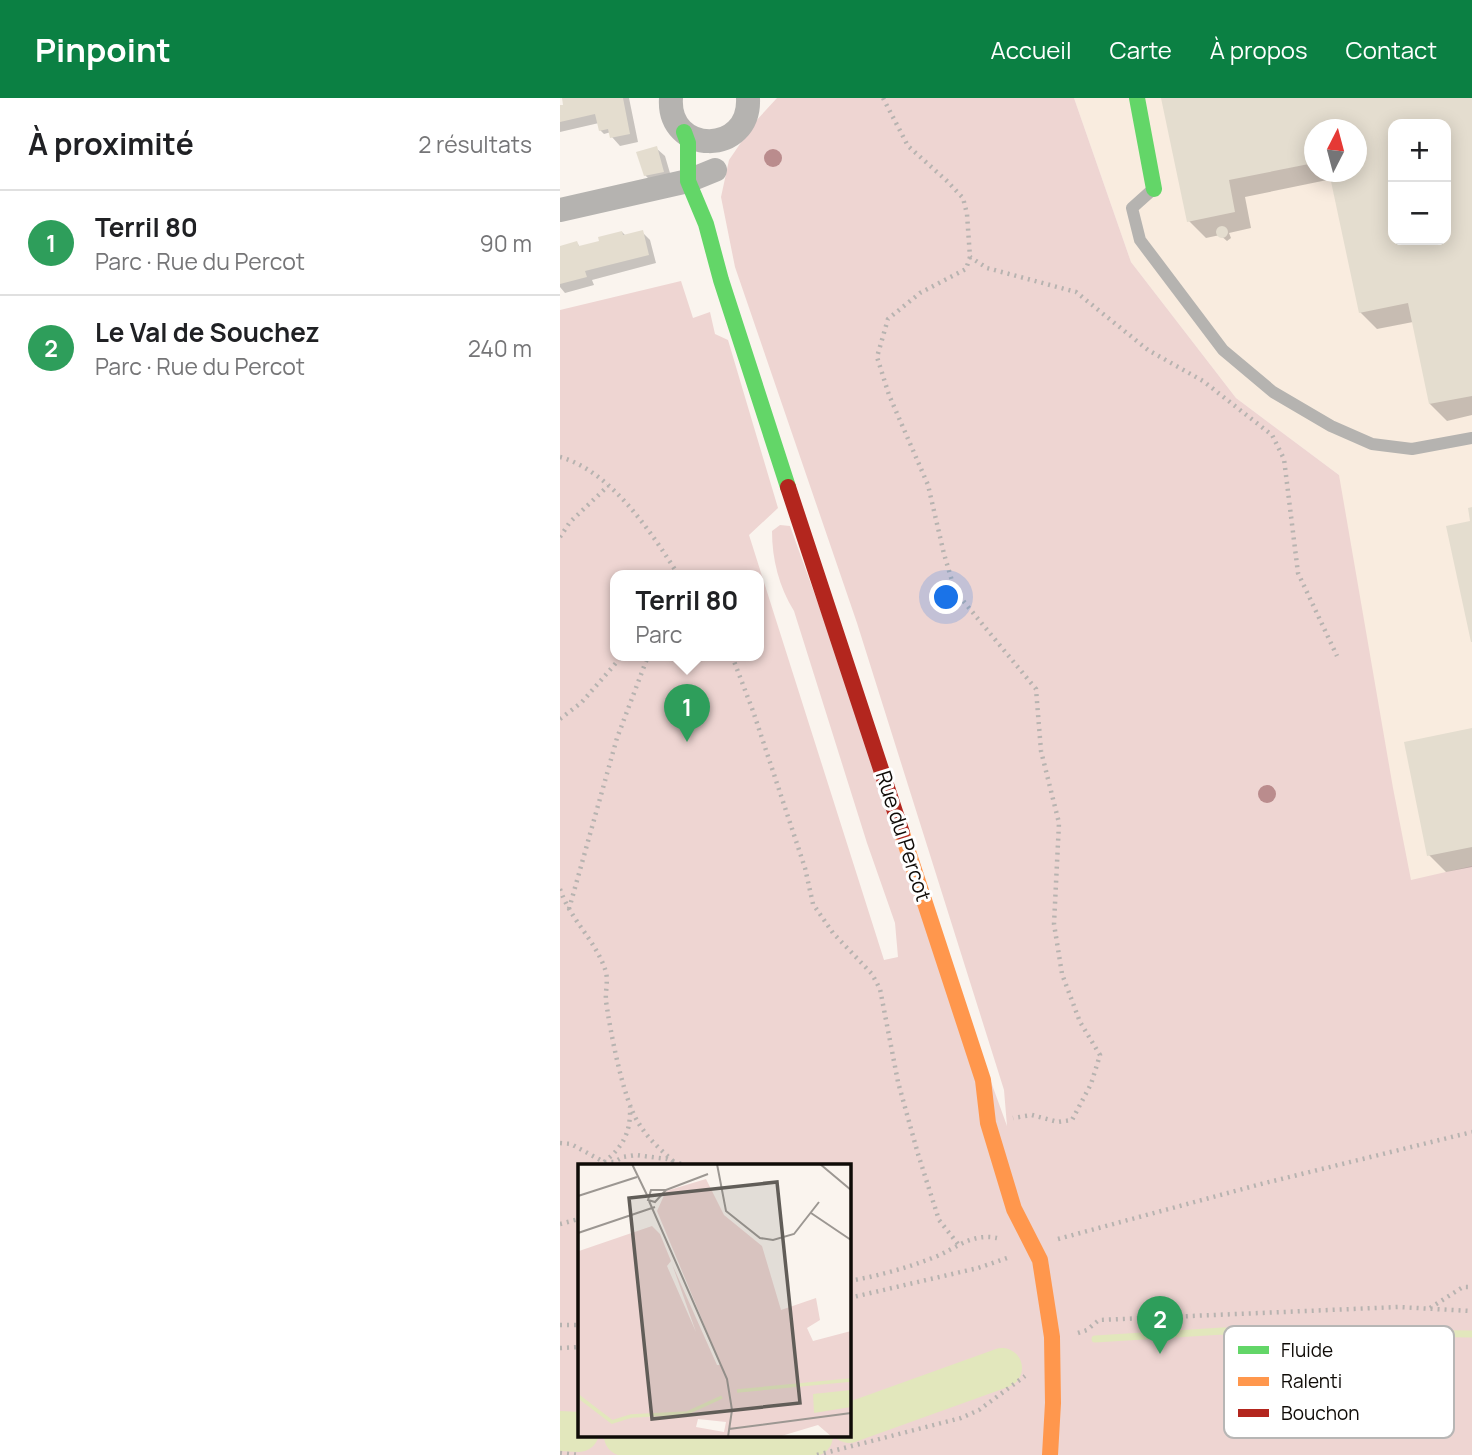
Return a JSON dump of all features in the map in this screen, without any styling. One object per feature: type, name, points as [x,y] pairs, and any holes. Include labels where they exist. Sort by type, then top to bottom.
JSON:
[{"type":"street","points":[[671,98],[670,107],[674,121],[694,139],[707,142],[719,141],[741,117],[753,114],[767,98]]},
{"type":"street","points":[[1137,98],[1154,189]]},
{"type":"street","name":"Rue du Percot","points":[[706,224],[715,170],[741,117]]},
{"type":"street","name":"Rue du Percot","points":[[684,132],[688,143],[688,181],[706,224],[721,280],[786,482],[983,1080],[988,1123],[1014,1209],[1040,1260],[1052,1337],[1053,1403],[1050,1455]]},
{"type":"street","points":[[560,209],[688,181],[715,170]]},
{"type":"lane","points":[[1154,189],[1132,208],[1140,240],[1223,350],[1273,392],[1331,426],[1371,444],[1412,449],[1472,438]]},
{"type":"path","points":[[883,98],[908,146],[962,198],[967,214],[970,257],[966,268],[920,293],[888,318],[877,357],[889,395],[928,485],[955,591],[1036,689],[1041,751],[1059,824],[1054,924],[1062,974],[1080,1022],[1100,1055],[1091,1084],[1072,1120],[1058,1122],[1032,1115],[988,1123]]},
{"type":"path","points":[[970,257],[987,268],[1076,292],[1148,350],[1203,382],[1272,435],[1284,459],[1298,573],[1337,656]]},
{"type":"path","points":[[560,457],[601,478],[652,532],[675,570]]},
{"type":"path","points":[[560,537],[570,522],[608,486]]},
{"type":"path","points":[[560,719],[582,702],[618,661]]},
{"type":"path","points":[[569,910],[617,738],[646,661]]},
{"type":"path","points":[[734,661],[805,868],[813,904],[833,933],[872,974],[880,989],[898,1082],[918,1154],[939,1220],[958,1244]]},
{"type":"path","points":[[560,889],[562,903],[602,959],[607,974],[608,1009],[630,1103],[640,1125],[657,1147],[674,1161]]},
{"type":"path","points":[[604,1162],[616,1152],[626,1136],[630,1103]]},
{"type":"path","points":[[1050,1241],[1472,1132]]},
{"type":"path","points":[[560,1143],[570,1144],[604,1162],[636,1155],[682,1164]]},
{"type":"path","points":[[560,1224],[578,1219]]},
{"type":"path","points":[[850,1281],[937,1256],[975,1237],[1001,1238]]},
{"type":"path","points":[[850,1298],[978,1268],[1011,1257]]},
{"type":"path","points":[[1429,1309],[1463,1287],[1472,1287]]},
{"type":"path","points":[[1076,1333],[1087,1330],[1099,1320],[1398,1307],[1472,1311]]},
{"type":"path","points":[[560,1325],[578,1325]]},
{"type":"path","points":[[560,1348],[578,1347]]},
{"type":"path","points":[[817,1455],[961,1418],[986,1405],[1032,1372]]},
{"type":"path","points":[[560,1453],[580,1455]]},
{"type":"shaded area","points":[[777,98],[1074,98],[1131,262],[1236,398],[1339,475],[1411,880],[1472,866],[1472,1455],[560,1455],[560,310],[681,281],[693,318],[710,312],[715,334],[728,340],[778,508],[749,535],[760,570],[610,570],[610,661],[764,661],[764,582],[884,960],[898,957],[895,923],[794,611],[777,573],[772,531],[780,525],[790,526],[1007,1126],[1004,1090],[857,623],[735,267],[721,197],[729,160],[755,122]]},
{"type":"shaded area","points":[[1074,98],[1472,98],[1472,1110],[1353,1135],[1339,475],[1236,398],[1131,262]]},
{"type":"building","points":[[562,98],[623,98],[630,134],[610,138],[608,129],[599,131],[595,114],[560,122]]},
{"type":"building","points":[[1161,98],[1472,98],[1472,396],[1429,404],[1408,303],[1359,313],[1331,182],[1367,182],[1367,119],[1304,119],[1304,165],[1229,180],[1235,212],[1187,222]]},
{"type":"building","points":[[657,146],[664,172],[644,176],[636,152]]},
{"type":"building","points":[[1222,226],[1228,232],[1222,238],[1216,232]]},
{"type":"building","points":[[643,230],[649,255],[585,271],[587,277],[560,284],[560,246],[577,241],[579,246],[599,241],[598,237],[622,231],[623,235]]},
{"type":"building","points":[[1472,507],[1471,642],[1446,526],[1470,521],[1468,508]]},
{"type":"building","points":[[1472,728],[1472,847],[1427,856],[1404,742]]},
{"type":"waterway","points":[[1095,1339],[1224,1331]]},
{"type":"waterway","points":[[1454,1334],[1472,1334]]},
{"type":"waterway","points":[[850,1423],[1002,1368]]},
{"type":"waterway","points":[[560,1431],[578,1432]]},
{"type":"waterway","points":[[643,1438],[717,1446],[776,1445],[805,1438]]},
{"type":"traffic: fast","points":[[1137,98],[1154,189]]},
{"type":"traffic: fast","points":[[684,132],[688,143],[688,181],[706,224],[721,280],[788,487]]},
{"type":"traffic: slow","points":[[902,833],[983,1080],[988,1123],[1014,1209],[1040,1260],[1052,1337],[1053,1403],[1050,1455]]},
{"type":"traffic: jam","points":[[788,487],[902,833]]},
{"type":"place","name":"Terril 80","points":[[687,742]]},
{"type":"place","name":"Le Val de Souchez","points":[[1160,1354]]}]
